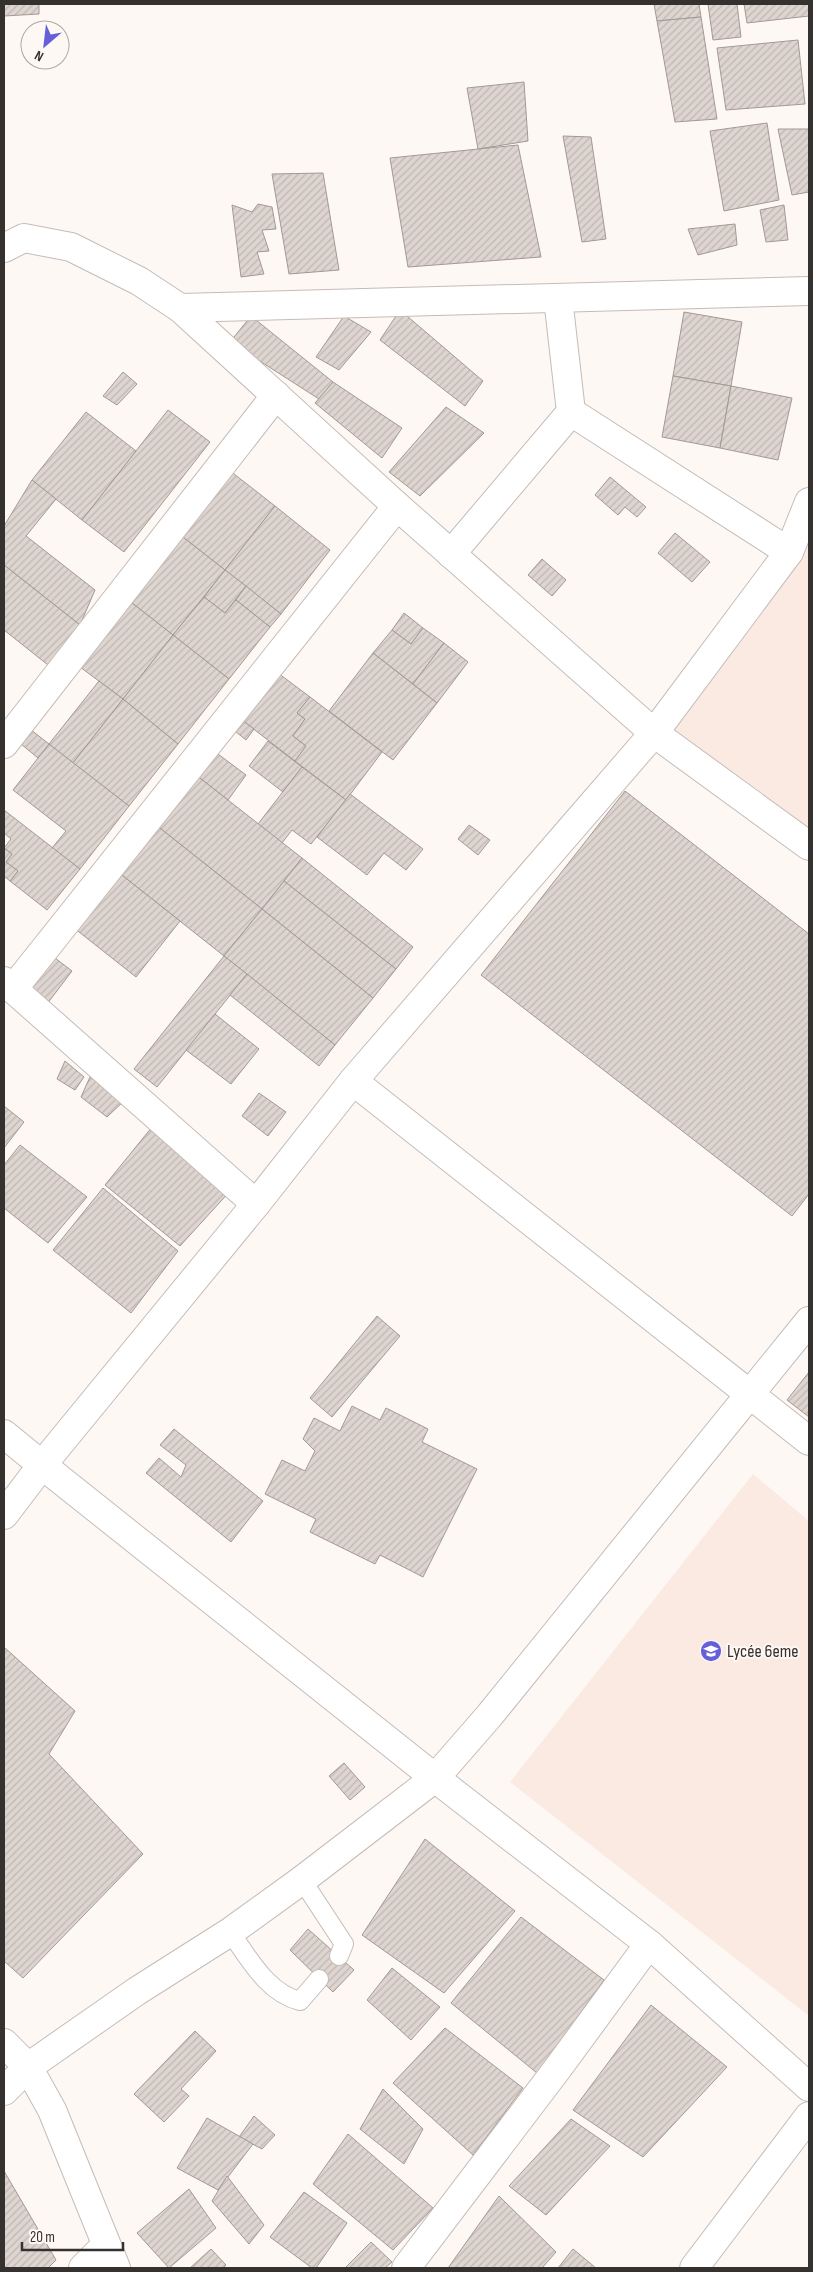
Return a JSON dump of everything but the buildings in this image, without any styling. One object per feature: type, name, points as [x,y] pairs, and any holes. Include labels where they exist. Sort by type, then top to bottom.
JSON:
[{"type":"street","points":[[4,248],[24,238],[71,247],[139,281],[180,308],[397,506],[654,733],[809,846]]},
{"type":"street","points":[[180,308],[809,291]]},
{"type":"street","points":[[452,554],[571,412],[558,298]]},
{"type":"street","points":[[4,744],[276,395]]},
{"type":"street","points":[[571,412],[788,552]]},
{"type":"street","points":[[4,1515],[42,1465],[256,1204],[353,1081],[654,733],[788,552],[809,502]]},
{"type":"street","points":[[256,1204],[8,985],[397,506]]},
{"type":"street","points":[[353,1081],[750,1392],[809,1441]]},
{"type":"street","points":[[4,2091],[28,2067],[137,1991],[230,1932],[302,1880],[435,1778],[496,1708],[809,1321]]},
{"type":"street","points":[[4,1434],[435,1778],[648,1944],[809,2087]]},
{"type":"street","points":[[406,2268],[558,2068],[648,1944]]},
{"type":"street","points":[[4,2043],[28,2067],[52,2110],[111,2257],[83,2268]]},
{"type":"street","points":[[694,2268],[809,2116]]},
{"type":"lane","points":[[302,1880],[344,1944],[339,1956]]},
{"type":"lane","points":[[230,1932],[273,1990],[286,1998],[300,2001],[319,1979]]},
{"type":"shaded area","points":[[809,536],[809,835],[667,732]]},
{"type":"shaded area","name":"Lycée 6eme","points":[[753,1474],[809,1521],[809,2016],[510,1782]]},
{"type":"place","name":"Lycée 6eme","points":[[711,1651]]}]
